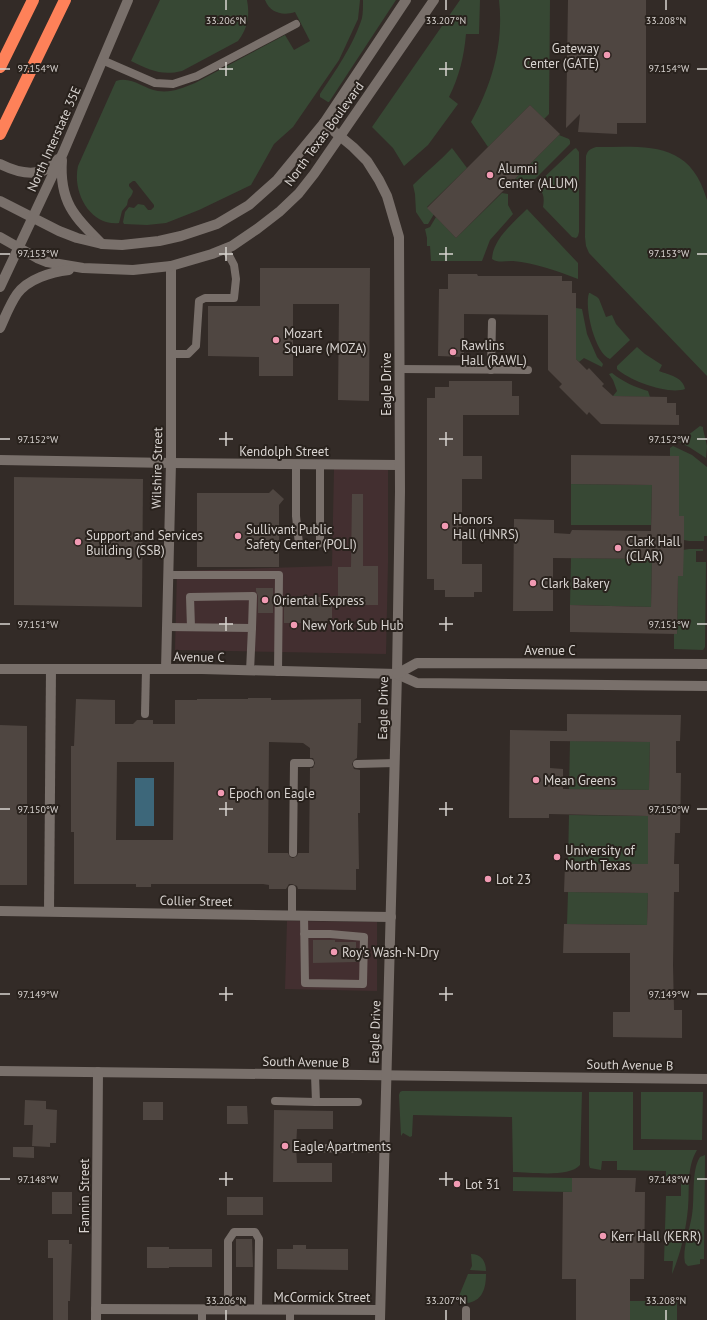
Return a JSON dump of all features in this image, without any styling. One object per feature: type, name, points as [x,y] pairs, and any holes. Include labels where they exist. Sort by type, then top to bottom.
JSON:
[{"type":"highway","points":[[0,67],[33,0]]},
{"type":"highway","points":[[0,134],[65,0]]},
{"type":"street","name":"North Interstate 35E","points":[[0,287],[63,153],[128,0]]},
{"type":"street","name":"North Texas Boulevard","points":[[0,201],[77,238],[102,244],[122,245],[144,243],[181,236],[217,224],[249,205],[276,180],[324,123],[406,0]]},
{"type":"street","name":"North Texas Boulevard","points":[[0,237],[47,262],[83,268],[133,270],[171,266],[232,246],[279,212],[309,181],[434,0]]},
{"type":"street","name":"Eagle Drive","points":[[324,123],[353,147],[367,161],[387,196],[399,237],[397,674],[380,1315]]},
{"type":"street","points":[[0,164],[17,171],[38,173],[47,170],[63,153]]},
{"type":"street","points":[[63,153],[61,177],[64,194],[73,213],[87,230],[102,244]]},
{"type":"street","name":"Wilshire Street","points":[[166,669],[171,463],[171,266]]},
{"type":"street","points":[[0,328],[17,294],[38,277],[57,271],[83,268]]},
{"type":"street","name":"Kendolph Street","points":[[0,460],[399,465]]},
{"type":"street","name":"Avenue C","points":[[397,674],[418,663],[707,664]]},
{"type":"street","name":"Avenue C","points":[[0,669],[166,669],[397,674],[418,683],[707,686]]},
{"type":"street","points":[[49,911],[51,669]]},
{"type":"street","name":"Collier Street","points":[[0,911],[391,917]]},
{"type":"street","name":"South Avenue B","points":[[0,1071],[707,1079]]},
{"type":"street","name":"Fannin Street","points":[[96,1320],[98,1072]]},
{"type":"street","name":"McCormick Street","points":[[96,1309],[202,1315],[228,1310],[258,1310],[290,1315],[380,1315]]},
{"type":"lane","points":[[102,60],[155,82],[174,84],[197,76],[296,24]]},
{"type":"lane","points":[[171,354],[188,354],[196,346],[199,301],[205,298],[234,298],[236,279],[234,265],[225,248]]},
{"type":"lane","points":[[491,370],[492,322]]},
{"type":"lane","points":[[399,369],[528,370]]},
{"type":"lane","points":[[296,464],[296,516],[299,544],[315,546],[320,543],[320,464]]},
{"type":"lane","points":[[168,575],[279,575],[278,672]]},
{"type":"lane","points":[[191,627],[190,597],[252,596],[250,671]]},
{"type":"lane","points":[[167,627],[252,628]]},
{"type":"lane","points":[[145,714],[146,669]]},
{"type":"lane","points":[[293,853],[294,763],[310,763]]},
{"type":"lane","points":[[357,764],[395,763]]},
{"type":"lane","points":[[292,889],[292,915]]},
{"type":"lane","points":[[304,915],[304,934],[305,983],[363,984],[364,937],[330,934],[304,934]]},
{"type":"lane","points":[[315,1074],[316,1102]]},
{"type":"lane","points":[[275,1101],[358,1102]]},
{"type":"lane","points":[[301,1148],[384,1149]]},
{"type":"lane","points":[[228,1310],[228,1241],[234,1232],[255,1232],[259,1239],[258,1310]]},
{"type":"lane","points":[[466,1310],[466,1320]]},
{"type":"shaded area","points":[[334,469],[388,470],[386,654],[175,650],[177,571],[332,566]]},
{"type":"shaded area","points":[[287,921],[377,922],[377,991],[285,989]]},
{"type":"green space","points":[[160,0],[247,0],[248,17],[246,27],[238,41],[182,71],[168,73],[156,71],[131,61]]},
{"type":"green space","points":[[265,0],[360,0],[358,19],[339,60],[293,127],[274,144],[251,185],[199,210],[166,223],[147,225],[124,224],[125,212],[129,207],[134,208],[138,204],[144,205],[148,210],[151,210],[154,207],[135,181],[133,181],[129,184],[129,186],[133,193],[122,211],[119,223],[100,219],[92,213],[85,205],[78,186],[78,166],[116,81],[127,80],[153,90],[172,91],[195,83],[285,35],[294,50],[310,41],[295,12],[286,14],[274,11]]},
{"type":"green space","points":[[363,0],[396,0],[328,102],[320,97],[320,94],[338,67],[359,28],[363,12]]},
{"type":"green space","points":[[460,0],[480,0],[479,34],[466,34],[464,51],[456,82],[449,97],[458,104],[428,145],[404,166],[393,148],[372,127]]},
{"type":"green space","points":[[499,0],[550,0],[549,114],[544,119],[530,105],[488,147],[471,122],[485,93],[495,63],[500,32]]},
{"type":"green space","points":[[559,135],[569,139],[570,144],[531,183],[520,184],[512,182]]},
{"type":"green space","points":[[452,148],[467,168],[427,207],[434,214],[428,224],[424,224],[416,212],[413,185]]},
{"type":"green space","points":[[576,148],[579,152],[579,232],[576,238],[572,237],[543,207],[543,194],[536,185]]},
{"type":"green space","points":[[592,148],[649,148],[664,151],[678,157],[690,166],[699,180],[707,200],[707,376],[589,253],[586,246],[585,237],[586,156]]},
{"type":"green space","points":[[502,193],[508,194],[508,205],[513,214],[490,240],[482,261],[431,261],[430,246],[427,246],[425,229],[430,227],[436,217],[456,238]]},
{"type":"green space","points":[[527,209],[578,263],[578,279],[538,265],[492,259],[493,252],[500,238]]},
{"type":"green space","points":[[589,293],[599,299],[606,317],[612,315],[616,324],[630,340],[610,359],[600,349],[595,340],[589,319]]},
{"type":"green space","points":[[576,308],[582,309],[587,334],[597,357],[603,364],[602,367],[584,358],[579,362],[576,359]]},
{"type":"green space","points":[[637,347],[662,365],[659,371],[679,379],[684,385],[685,389],[669,390],[650,386],[623,374],[617,369],[617,366]]},
{"type":"green space","points":[[612,373],[629,384],[648,391],[650,397],[613,396],[617,391],[609,374]]},
{"type":"green space","points":[[700,426],[703,427],[707,446],[706,458],[679,442]]},
{"type":"green space","points":[[673,446],[692,455],[707,467],[707,536],[704,536],[704,541],[684,540],[684,516],[679,516],[679,457],[670,456],[670,448]]},
{"type":"green space","points":[[571,484],[652,485],[651,525],[571,525]]},
{"type":"green space","points":[[703,549],[703,551],[696,551],[696,562],[706,562],[705,647],[703,650],[674,649],[674,634],[677,634],[678,576],[683,576],[683,550]]},
{"type":"green space","points":[[571,558],[652,559],[651,607],[570,605]]},
{"type":"green space","points":[[570,741],[650,742],[649,790],[569,789]]},
{"type":"green space","points":[[569,815],[648,816],[648,864],[568,864]]},
{"type":"green space","points":[[568,892],[648,893],[647,925],[567,924]]},
{"type":"green space","points":[[402,1091],[582,1092],[580,1165],[567,1172],[558,1173],[513,1172],[512,1117],[413,1115],[412,1136],[410,1137],[403,1133],[401,1136],[399,1095]]},
{"type":"green space","points":[[589,1092],[633,1092],[633,1150],[697,1150],[691,1164],[688,1208],[684,1233],[678,1258],[672,1274],[673,1261],[664,1261],[666,1196],[681,1196],[681,1178],[666,1178],[666,1171],[617,1170],[617,1161],[602,1161],[601,1170],[590,1168]]},
{"type":"green space","points":[[641,1092],[703,1092],[702,1140],[641,1139]]},
{"type":"green space","points":[[705,1155],[704,1259],[700,1259],[700,1264],[688,1266],[685,1263],[684,1257],[693,1208],[695,1170],[700,1157]]},
{"type":"green space","points":[[513,1177],[572,1178],[572,1192],[513,1191]]},
{"type":"green space","points":[[471,1254],[478,1255],[484,1261],[486,1271],[470,1270],[472,1266]]},
{"type":"green space","points":[[468,1274],[486,1274],[485,1286],[483,1292],[477,1299],[472,1302],[459,1303],[459,1296]]},
{"type":"green space","points":[[630,1301],[677,1301],[677,1320],[630,1320]]},
{"type":"water","points":[[135,778],[154,778],[154,826],[135,826]]},
{"type":"building","name":"Gateway Center (GATE)","points":[[568,0],[646,0],[646,123],[617,123],[617,134],[578,132],[580,114],[566,128]]},
{"type":"building","name":"Alumni Center (ALUM)","points":[[530,105],[560,134],[456,238],[427,208]]},
{"type":"building","name":"Mozart Square (MOZA)","points":[[260,268],[370,268],[369,401],[338,400],[339,304],[293,304],[293,376],[259,376],[259,357],[208,356],[208,306],[260,306]]},
{"type":"building","name":"Rawlins Hall (RAWL)","points":[[448,274],[477,274],[478,276],[562,276],[562,281],[572,281],[572,293],[576,293],[576,359],[587,370],[589,368],[604,384],[602,386],[613,396],[667,397],[667,403],[676,403],[676,415],[679,415],[679,425],[601,424],[589,412],[587,415],[559,387],[562,384],[548,370],[548,315],[464,314],[464,357],[438,356],[439,289],[448,289]]},
{"type":"building","name":"Honors Hall (HNRS)","points":[[449,381],[512,381],[512,396],[519,396],[519,415],[463,415],[463,456],[482,456],[482,479],[462,479],[462,564],[482,564],[482,592],[474,592],[474,597],[445,597],[445,590],[434,590],[434,579],[427,579],[427,398],[435,398],[435,387],[449,387]]},
{"type":"building","name":"Clark Hall (CLAR)","points":[[571,455],[679,456],[679,516],[684,516],[684,545],[683,576],[678,576],[677,634],[570,632],[570,605],[651,607],[652,559],[553,558],[553,611],[513,611],[514,519],[554,520],[554,533],[570,534],[572,530],[651,531],[652,485],[571,484]]},
{"type":"building","name":"Support and Services Building (SSB)","points":[[14,477],[143,479],[142,607],[14,605]]},
{"type":"building","name":"Sullivant Public Safety Center (POLI)","points":[[273,489],[284,499],[279,505],[279,567],[197,567],[197,493],[269,493]]},
{"type":"building","points":[[352,494],[363,494],[363,566],[378,566],[378,605],[338,605],[338,567],[351,567]]},
{"type":"building","name":"Oriental Express","points":[[256,588],[273,588],[273,613],[258,613],[258,596]]},
{"type":"building","points":[[318,597],[332,597],[332,623],[284,623],[284,604],[318,604]]},
{"type":"building","name":"Epoch on Eagle","points":[[76,699],[115,700],[115,724],[133,724],[137,720],[153,720],[153,724],[175,724],[175,700],[361,699],[361,723],[358,723],[357,758],[352,764],[354,769],[360,770],[360,813],[358,813],[359,869],[356,869],[356,890],[298,889],[297,886],[292,884],[289,884],[286,889],[269,889],[269,885],[263,884],[151,884],[151,887],[136,887],[136,884],[74,884],[74,832],[71,832],[71,746],[74,746]],"holes":[[[269,742],[303,743],[310,748],[310,758],[313,758],[315,763],[313,768],[310,768],[309,853],[298,853],[297,856],[293,858],[290,857],[288,853],[268,853]],[[117,762],[174,762],[173,840],[116,840]]]},
{"type":"building","points":[[567,714],[681,715],[680,741],[676,741],[676,773],[681,773],[680,833],[675,833],[674,864],[679,864],[679,892],[674,892],[673,965],[674,1010],[682,1010],[682,1038],[613,1037],[613,1012],[630,1012],[630,953],[563,953],[564,924],[647,925],[648,893],[564,892],[565,864],[648,864],[648,816],[549,814],[549,818],[509,818],[510,730],[567,731]],"holes":[[[550,741],[650,742],[649,790],[563,789],[563,769],[550,768]]]},
{"type":"building","points":[[0,725],[27,726],[27,885],[0,885]]},
{"type":"building","name":"Roy's Wash-N-Dry","points":[[313,940],[356,942],[356,962],[313,963]]},
{"type":"building","points":[[25,1100],[46,1101],[46,1109],[57,1110],[56,1143],[50,1143],[50,1147],[32,1146],[33,1125],[24,1125]]},
{"type":"building","points":[[143,1102],[163,1102],[163,1120],[143,1120]]},
{"type":"building","points":[[227,1106],[247,1106],[248,1124],[227,1124]]},
{"type":"building","name":"Eagle Apartments","points":[[274,1110],[333,1111],[333,1129],[297,1129],[296,1148],[297,1163],[332,1163],[332,1182],[273,1182]]},
{"type":"building","points":[[13,1147],[34,1147],[34,1158],[13,1157]]},
{"type":"building","name":"Kerr Hall (KERR)","points":[[572,1178],[636,1178],[635,1192],[645,1192],[644,1279],[630,1279],[630,1320],[576,1320],[576,1279],[562,1279],[563,1192],[572,1192]]},
{"type":"building","points":[[52,1192],[72,1192],[72,1214],[52,1214]]},
{"type":"building","points":[[227,1197],[263,1197],[263,1215],[227,1215]]},
{"type":"building","points":[[236,1239],[252,1239],[253,1267],[236,1267]]},
{"type":"building","points":[[48,1240],[69,1240],[69,1244],[72,1244],[68,1320],[53,1320],[53,1258],[48,1258]]},
{"type":"building","points":[[293,1245],[306,1245],[306,1249],[348,1249],[348,1270],[277,1269],[277,1249],[293,1249]]},
{"type":"building","points":[[147,1247],[169,1247],[169,1249],[212,1249],[212,1267],[147,1268]]},
{"type":"place","name":"Gateway Center (GATE)","points":[[607,55]]},
{"type":"place","name":"Alumni Center (ALUM)","points":[[490,175]]},
{"type":"place","name":"Mozart Square (MOZA)","points":[[276,340]]},
{"type":"place","name":"Rawlins Hall (RAWL)","points":[[453,352]]},
{"type":"place","name":"Honors Hall (HNRS)","points":[[445,526]]},
{"type":"place","name":"Sullivant Public Safety Center (POLI)","points":[[238,536]]},
{"type":"place","name":"Support and Services Building (SSB)","points":[[78,542]]},
{"type":"place","name":"Clark Hall (CLAR)","points":[[618,548]]},
{"type":"place","name":"Clark Bakery","points":[[533,583]]},
{"type":"place","name":"Oriental Express","points":[[265,600]]},
{"type":"place","name":"New York Sub Hub","points":[[294,625]]},
{"type":"place","name":"Mean Greens","points":[[536,780]]},
{"type":"place","name":"Epoch on Eagle","points":[[221,793]]},
{"type":"place","name":"University of North Texas","points":[[557,857]]},
{"type":"place","name":"Lot 23","points":[[488,879]]},
{"type":"place","name":"Roy's Wash-N-Dry","points":[[334,952]]},
{"type":"place","name":"Eagle Apartments","points":[[285,1146]]},
{"type":"place","name":"Lot 31","points":[[457,1184]]},
{"type":"place","name":"Kerr Hall (KERR)","points":[[603,1236]]}]
